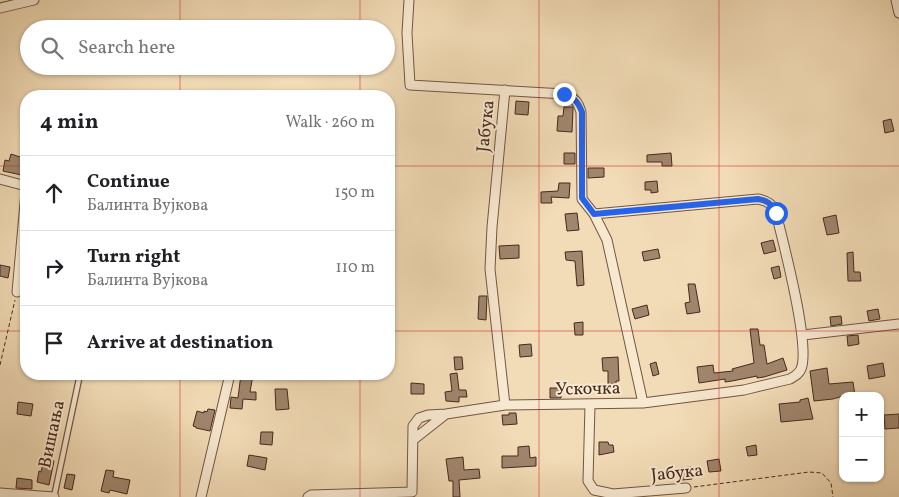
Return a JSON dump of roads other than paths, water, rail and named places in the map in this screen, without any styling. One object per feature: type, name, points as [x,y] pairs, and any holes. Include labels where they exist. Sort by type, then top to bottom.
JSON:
[{"type":"street","points":[[0,8],[34,0]]},
{"type":"street","points":[[409,0],[407,33],[410,85],[564,94],[573,97],[579,104],[582,112],[582,198],[594,214],[607,240],[642,403]]},
{"type":"street","points":[[896,0],[899,13]]},
{"type":"street","name":"Јабука","points":[[505,90],[492,226],[490,269],[505,405]]},
{"type":"street","points":[[0,179],[20,184]]},
{"type":"street","name":"Ускочка","points":[[308,497],[311,495],[412,492],[413,426],[419,418],[428,415],[505,405],[642,403],[744,390],[790,379],[801,370],[803,362],[803,335],[773,205],[766,200],[758,199],[594,214]]},
{"type":"street","points":[[17,292],[20,259]]},
{"type":"street","points":[[803,335],[899,324]]},
{"type":"street","points":[[201,497],[229,380]]},
{"type":"street","name":"Јабука","points":[[590,405],[588,481],[594,490],[613,494],[686,488]]},
{"type":"street","points":[[413,440],[446,414]]},
{"type":"street","name":"Вишања","points":[[0,493],[54,497]]},
{"type":"lane","name":"Вишања","points":[[54,497],[79,380]]}]
